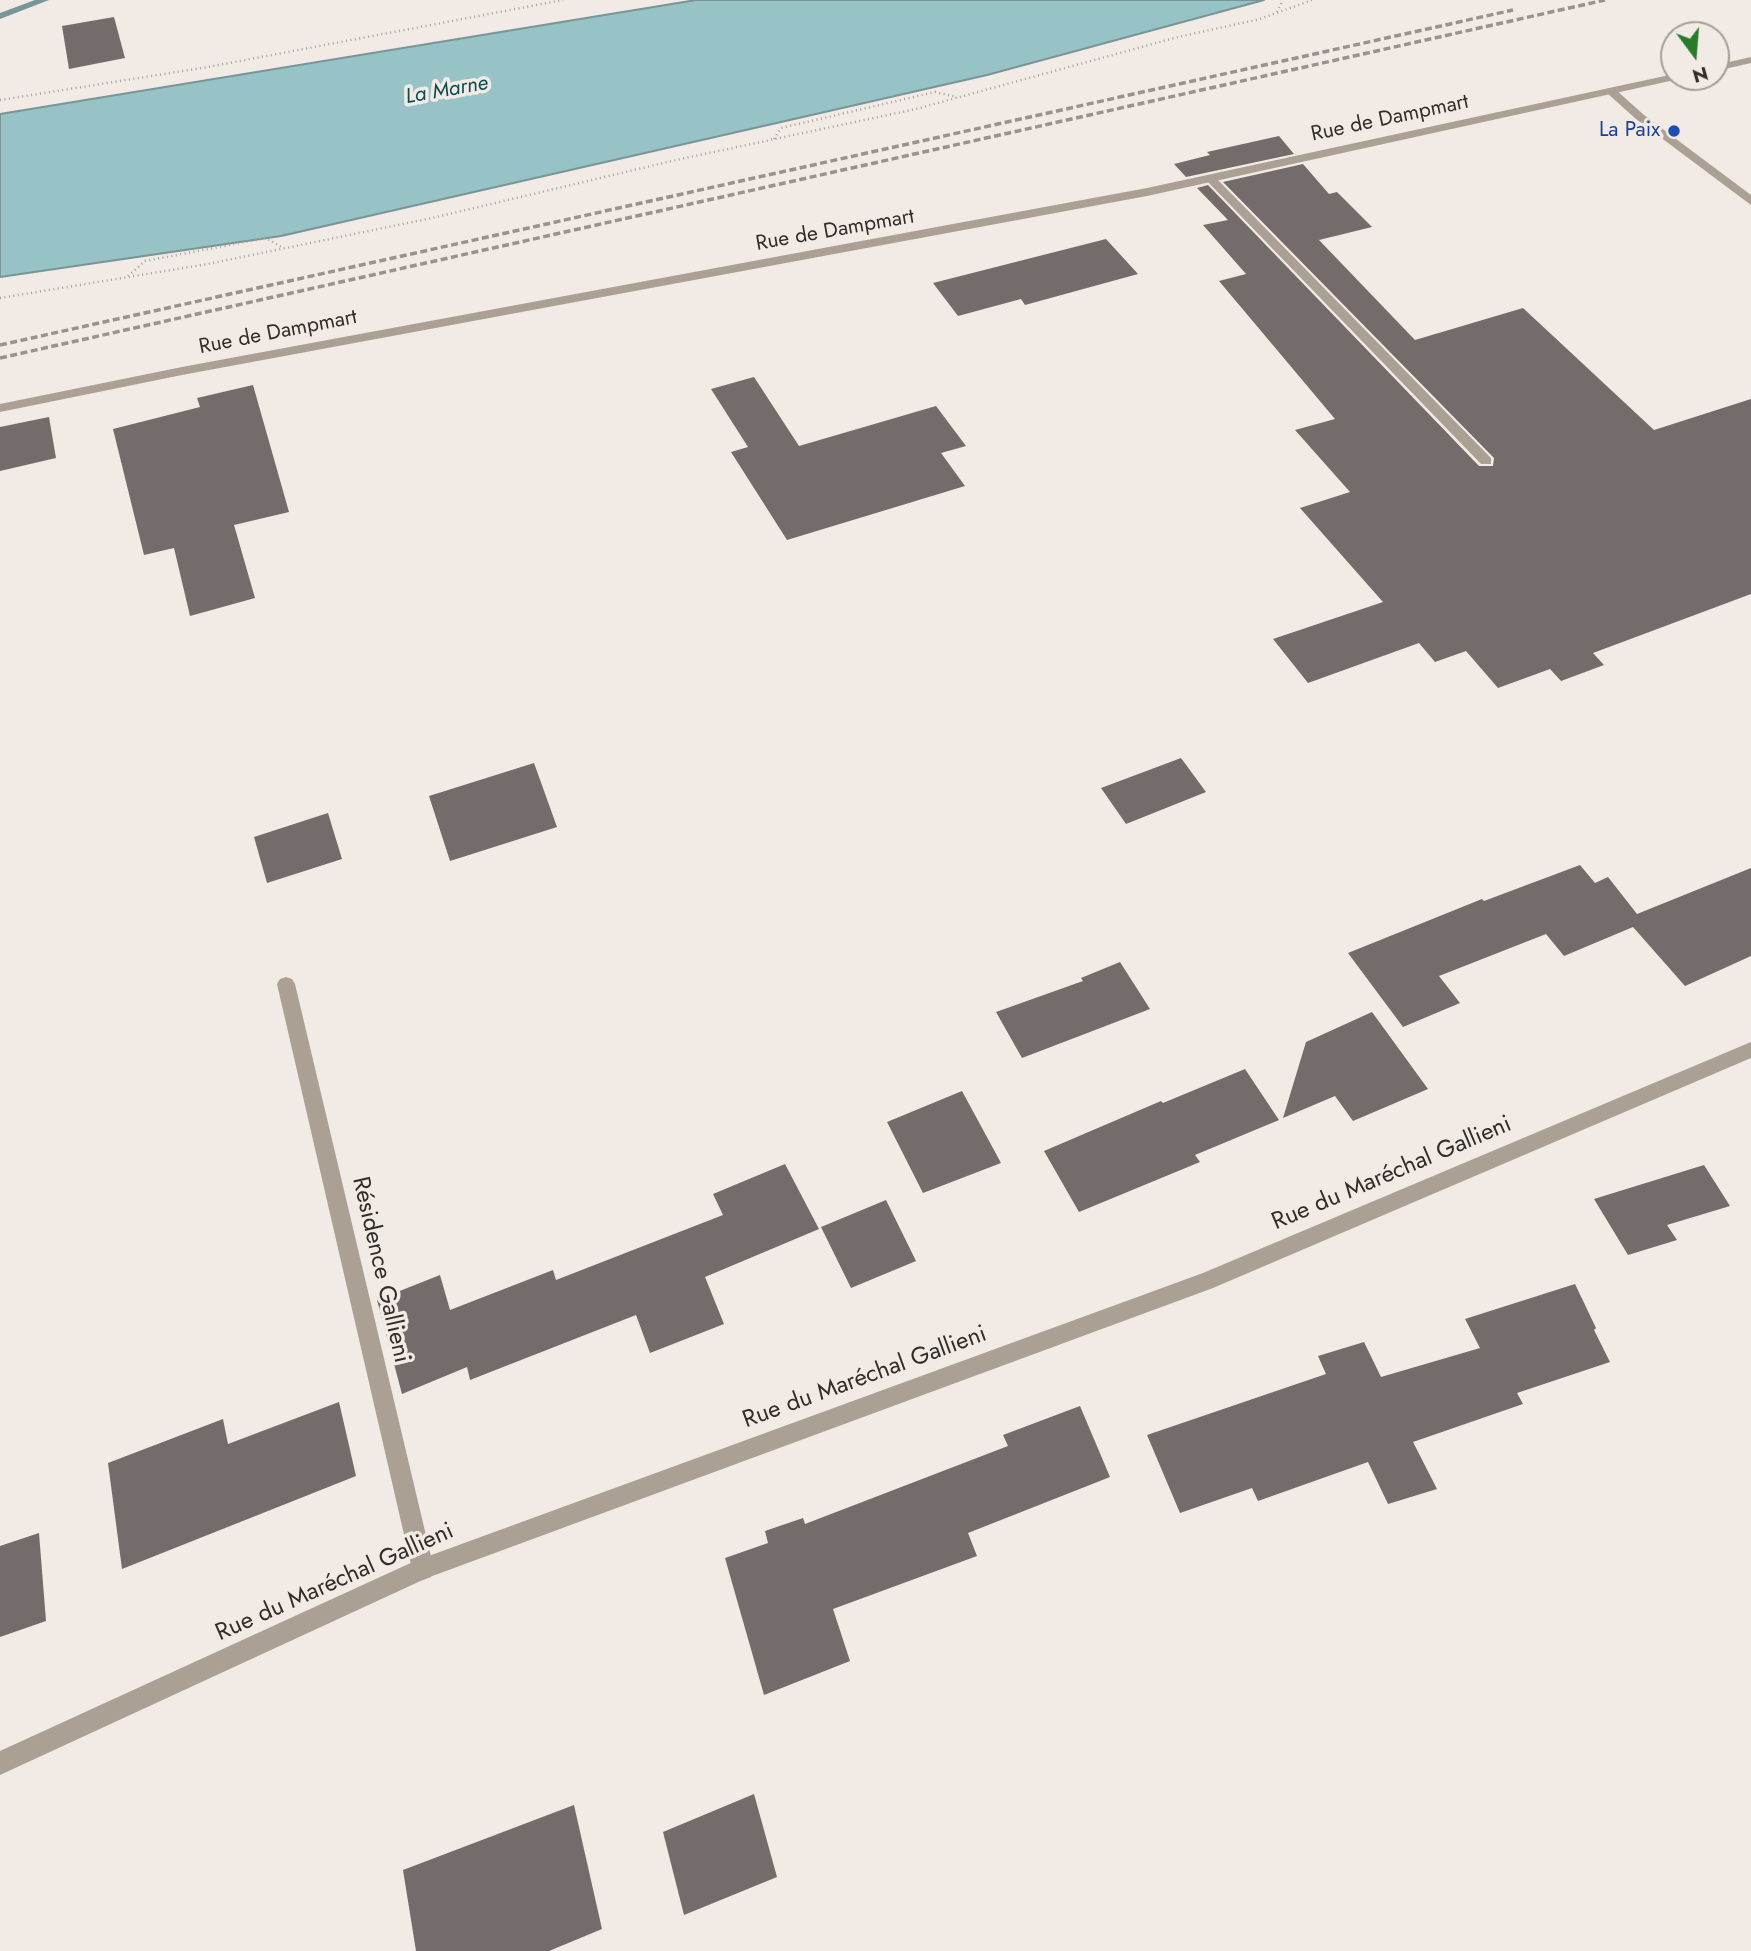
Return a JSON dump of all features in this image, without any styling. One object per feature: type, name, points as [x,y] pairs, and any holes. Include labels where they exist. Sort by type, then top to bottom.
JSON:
[{"type":"street","points":[[1730,65],[1751,60]]},
{"type":"street","name":"Rue de Dampmart","points":[[0,408],[182,371],[985,223],[1211,178],[1660,81]]},
{"type":"street","points":[[1611,92],[1751,201]]},
{"type":"street","points":[[1211,178],[1486,461]]},
{"type":"street","name":"Résidence Gallieni","points":[[286,984],[423,1569]]},
{"type":"street","name":"Rue du Maréchal Gallieni","points":[[0,1763],[423,1569],[1206,1281],[1751,1049]]},
{"type":"path","points":[[0,100],[208,67],[563,0]]},
{"type":"path","points":[[1276,13],[1283,0]]},
{"type":"path","points":[[0,298],[284,248],[432,218],[958,97],[1276,13],[1312,0]]},
{"type":"path","points":[[773,140],[781,128],[935,92],[958,97]]},
{"type":"path","points":[[126,277],[145,261],[266,238],[284,248]]},
{"type":"water","name":"La Marne","points":[[696,0],[1264,0],[987,75],[281,236],[0,277],[0,114]]},
{"type":"building","points":[[114,17],[125,58],[69,69],[62,26]]},
{"type":"building","points":[[1279,136],[1294,154],[1186,177],[1174,164],[1210,155],[1207,152]]},
{"type":"building","points":[[1303,164],[1329,194],[1337,192],[1372,227],[1319,240],[1415,340],[1523,308],[1654,430],[1751,399],[1751,594],[1593,653],[1604,665],[1561,681],[1550,669],[1498,688],[1466,651],[1435,662],[1419,643],[1308,683],[1273,639],[1383,602],[1300,508],[1350,492],[1295,430],[1335,419],[1219,281],[1246,274],[1203,225],[1228,220],[1197,188],[1208,185],[1479,466],[1493,466],[1494,458],[1223,182]]},
{"type":"building","points":[[1106,239],[1138,274],[1025,305],[1021,299],[958,316],[933,283]]},
{"type":"building","points":[[754,377],[799,446],[936,406],[966,446],[941,453],[965,486],[787,540],[731,452],[748,447],[711,389]]},
{"type":"building","points":[[253,385],[289,512],[234,525],[255,598],[190,616],[174,548],[144,555],[113,429],[200,407],[197,398]]},
{"type":"building","points":[[49,417],[56,458],[0,471],[0,427]]},
{"type":"building","points":[[1181,758],[1206,792],[1126,824],[1101,788]]},
{"type":"building","points":[[534,763],[557,827],[450,861],[429,796]]},
{"type":"building","points":[[328,813],[342,859],[267,883],[254,837]]},
{"type":"building","points":[[1580,865],[1595,883],[1608,877],[1637,914],[1751,868],[1751,956],[1685,986],[1633,927],[1564,956],[1546,934],[1439,976],[1460,1003],[1403,1027],[1348,953],[1482,899],[1484,901]]},
{"type":"building","points":[[1120,962],[1150,1009],[1022,1058],[996,1012],[1083,981],[1081,978]]},
{"type":"building","points":[[1372,1012],[1428,1089],[1353,1121],[1335,1096],[1283,1118],[1306,1042]]},
{"type":"building","points":[[1245,1069],[1279,1120],[1195,1155],[1200,1162],[1079,1212],[1044,1151],[1161,1101],[1163,1103]]},
{"type":"building","points":[[962,1091],[1001,1163],[923,1193],[887,1122]]},
{"type":"building","points":[[785,1164],[819,1229],[705,1277],[724,1324],[650,1353],[636,1315],[470,1380],[467,1367],[402,1394],[377,1300],[440,1275],[450,1310],[553,1270],[556,1280],[723,1215],[713,1194]]},
{"type":"building","points":[[1704,1165],[1730,1206],[1667,1225],[1677,1240],[1628,1255],[1594,1199]]},
{"type":"building","points":[[886,1200],[916,1261],[851,1288],[821,1227]]},
{"type":"building","points":[[1575,1284],[1610,1362],[1517,1393],[1523,1404],[1413,1442],[1437,1489],[1388,1504],[1368,1462],[1258,1501],[1252,1488],[1180,1513],[1147,1435],[1326,1374],[1318,1356],[1364,1342],[1381,1377],[1480,1348],[1465,1319]]},
{"type":"building","points":[[339,1402],[356,1476],[122,1569],[108,1463],[223,1419],[228,1444]]},
{"type":"building","points":[[1080,1406],[1110,1477],[968,1533],[977,1556],[833,1609],[850,1661],[764,1695],[725,1558],[768,1543],[765,1531],[803,1518],[805,1524],[1008,1446],[1003,1435]]},
{"type":"building","points":[[39,1533],[46,1621],[0,1637],[0,1546]]},
{"type":"building","points":[[754,1794],[777,1877],[684,1915],[663,1832]]},
{"type":"building","points":[[574,1805],[602,1929],[549,1951],[416,1951],[403,1870]]},
{"type":"waterway","points":[[0,16],[44,0]]},
{"type":"railway","points":[[0,358],[1605,0]]},
{"type":"railway","points":[[0,345],[1513,10]]},
{"type":"place","name":"La Paix","points":[[1674,131]]}]
